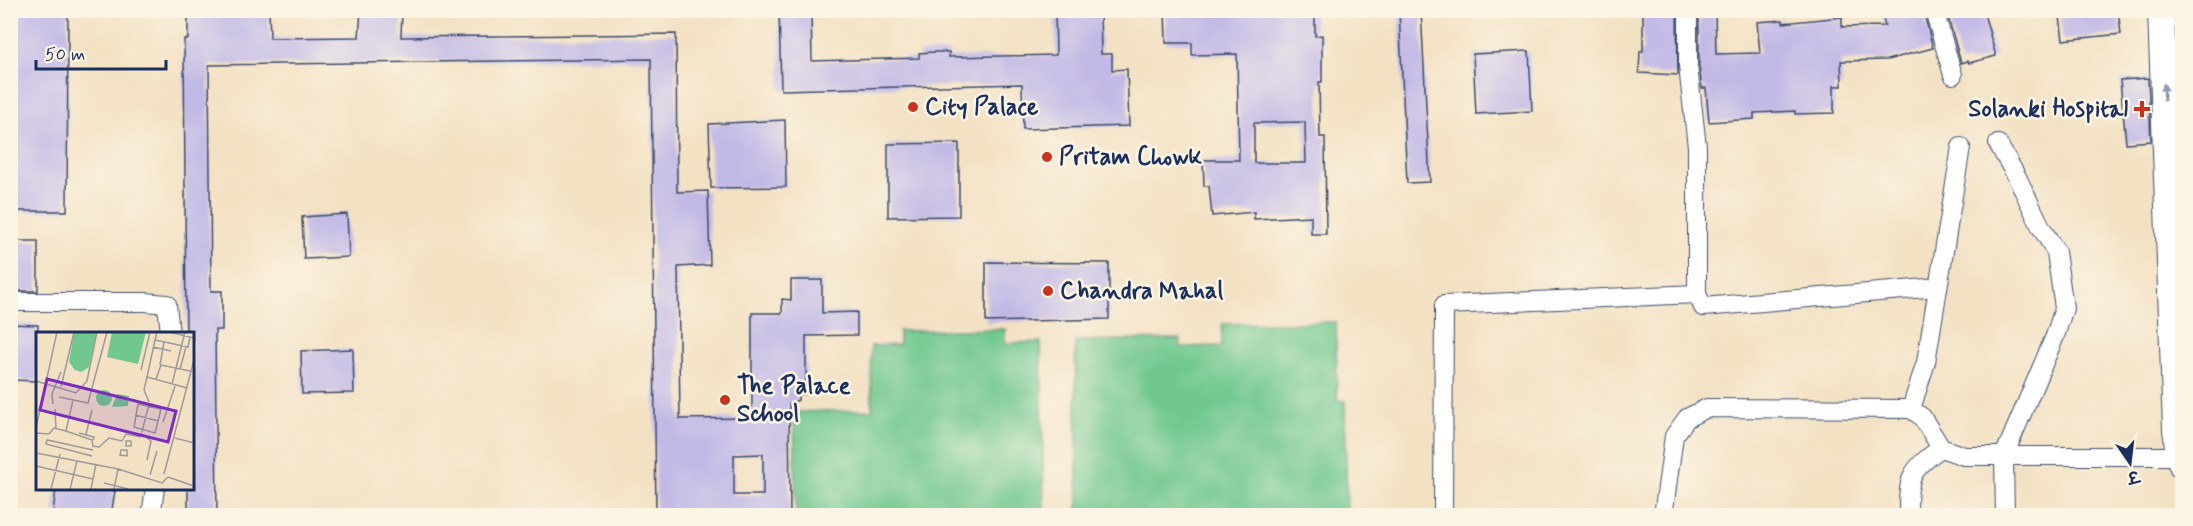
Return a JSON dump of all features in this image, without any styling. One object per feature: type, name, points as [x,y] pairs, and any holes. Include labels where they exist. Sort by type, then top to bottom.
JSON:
[{"type":"main road","points":[[2161,10],[2181,459]]},
{"type":"street","points":[[1688,10],[1689,66],[1697,147],[1697,294],[1703,307],[1938,287]]},
{"type":"street","points":[[1934,10],[1953,75]]},
{"type":"street","points":[[1998,144],[2056,252],[2064,308],[2055,336],[2004,456],[2005,516]]},
{"type":"street","points":[[1911,409],[1926,362],[1961,147]]},
{"type":"street","points":[[1443,516],[1443,305],[1697,294]]},
{"type":"street","points":[[10,302],[167,304],[170,332]]},
{"type":"street","points":[[1663,516],[1674,436],[1687,418],[1707,408],[1911,409],[1923,417],[1941,448],[1964,456],[2181,459]]},
{"type":"street","points":[[1908,516],[1911,474],[1922,462],[1941,448]]},
{"type":"street","points":[[151,516],[155,490]]},
{"type":"green space","points":[[1336,322],[1337,400],[1345,401],[1347,515],[1078,515],[1075,341],[1180,339],[1180,347],[1222,346],[1222,324]]},
{"type":"green space","points":[[1005,329],[1005,343],[1041,342],[1044,515],[796,515],[794,412],[872,410],[871,346],[899,345],[899,331]]},
{"type":"building","points":[[10,10],[68,10],[67,211],[10,211]]},
{"type":"building","points":[[188,10],[269,10],[270,38],[359,37],[361,10],[402,10],[401,37],[676,34],[677,192],[708,191],[710,265],[678,267],[680,419],[752,418],[752,313],[782,313],[782,299],[791,300],[791,280],[822,280],[822,313],[857,312],[857,335],[806,336],[806,394],[798,394],[798,400],[789,404],[790,516],[656,516],[651,59],[209,65],[211,291],[222,291],[222,330],[215,330],[217,516],[188,516],[188,490],[194,490],[194,332],[186,332],[184,39],[188,39]],"holes":[[[763,454],[763,495],[734,495],[734,455]]]},
{"type":"building","points":[[779,10],[799,10],[799,13],[811,13],[812,61],[919,58],[919,53],[933,52],[949,52],[949,57],[1056,55],[1055,10],[1100,10],[1101,54],[1112,54],[1112,70],[1127,69],[1129,126],[1023,129],[1022,84],[781,90]]},
{"type":"building","points":[[1165,10],[1315,10],[1315,36],[1322,35],[1322,82],[1319,82],[1320,137],[1325,137],[1326,234],[1311,234],[1311,216],[1254,219],[1254,212],[1212,216],[1209,186],[1204,186],[1203,160],[1239,160],[1237,54],[1192,55],[1192,43],[1166,43]],"holes":[[[1305,122],[1306,163],[1254,163],[1254,123]]]},
{"type":"building","points":[[1399,10],[1421,10],[1430,182],[1407,183]]},
{"type":"building","points":[[1715,10],[1716,54],[1760,53],[1757,22],[1783,20],[1783,23],[1842,17],[1842,27],[1885,26],[1881,10],[1923,10],[1933,48],[1887,60],[1841,61],[1842,86],[1834,86],[1834,113],[1795,114],[1795,111],[1754,113],[1754,119],[1709,122],[1706,88],[1702,88],[1699,65],[1699,12]]},
{"type":"building","points":[[1946,10],[1983,10],[1996,56],[1961,63]]},
{"type":"building","points":[[2118,10],[2121,34],[2063,40],[2060,17]]},
{"type":"building","points":[[1643,11],[1677,11],[1678,75],[1639,73],[1640,51],[1643,51]]},
{"type":"building","points":[[1529,51],[1532,111],[1476,114],[1473,54]]},
{"type":"building","points":[[2148,78],[2151,141],[2126,143],[2120,80]]},
{"type":"building","points":[[785,120],[786,187],[711,188],[709,124]]},
{"type":"building","points":[[959,143],[959,216],[888,217],[888,144]]},
{"type":"building","points":[[347,214],[349,257],[304,259],[302,217]]},
{"type":"building","points":[[10,241],[38,241],[38,291],[10,291]]},
{"type":"building","name":"Chandra Mahal","points":[[986,262],[1109,263],[1109,319],[986,322]]},
{"type":"building","points":[[10,324],[38,325],[36,381],[10,380]]},
{"type":"building","points":[[353,349],[354,393],[302,394],[301,351]]},
{"type":"building","points":[[56,490],[115,491],[111,516],[80,516],[53,512]]},
{"type":"place","name":"City Palace","points":[[913,107]]},
{"type":"place","name":"Solanki Hospital","points":[[2142,109]]},
{"type":"place","name":"Pritam Chowk","points":[[1047,157]]},
{"type":"place","name":"Chandra Mahal","points":[[1048,291]]},
{"type":"place","name":"The Palace School","points":[[725,400]]}]
